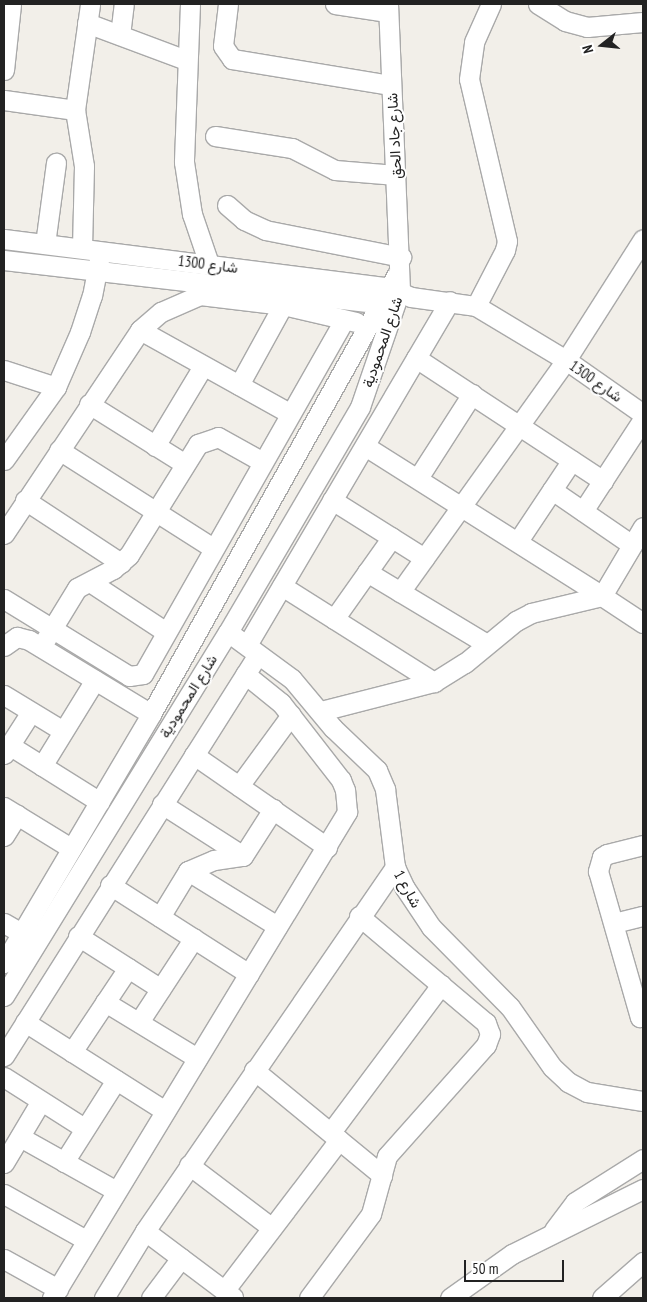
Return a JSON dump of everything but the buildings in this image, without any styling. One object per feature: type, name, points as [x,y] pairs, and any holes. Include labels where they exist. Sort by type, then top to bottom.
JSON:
[{"type":"street","points":[[4,460],[56,387],[80,332],[98,270],[91,249],[84,166],[75,110],[90,4]]},
{"type":"street","points":[[120,35],[124,4]]},
{"type":"street","points":[[190,4],[186,60],[184,162],[187,188],[208,264]]},
{"type":"street","points":[[228,4],[223,46],[232,59],[391,85]]},
{"type":"street","points":[[335,4],[388,8]]},
{"type":"street","points":[[476,306],[505,250],[507,241],[469,79],[474,42],[491,4]]},
{"type":"street","points":[[538,4],[565,21],[587,27],[643,22]]},
{"type":"street","name":"شارع جاد الحق","points":[[388,8],[400,263]]},
{"type":"street","points":[[4,70],[8,14]]},
{"type":"street","points":[[87,23],[186,60]]},
{"type":"street","points":[[4,100],[75,110]]},
{"type":"street","points":[[215,136],[292,148],[335,170],[396,175]]},
{"type":"street","points":[[45,244],[56,163]]},
{"type":"street","points":[[227,205],[244,220],[265,230],[400,263]]},
{"type":"street","name":"شارع 1300","points":[[4,239],[208,264],[396,297]]},
{"type":"street","points":[[400,592],[566,360],[643,239]]},
{"type":"street","name":"شارع 1300","points":[[4,260],[450,301],[476,306],[566,360],[643,414]]},
{"type":"street","name":"شارع المحمودية","points":[[4,963],[379,328],[396,297],[400,263]]},
{"type":"street","points":[[4,534],[140,330],[167,308],[200,295],[283,305],[379,328]]},
{"type":"street","points":[[4,1056],[110,885],[245,674],[252,649],[282,586],[450,301]]},
{"type":"street","points":[[239,385],[283,305]]},
{"type":"street","points":[[4,599],[133,677],[143,674],[288,413],[344,320]]},
{"type":"street","name":"شارع المحمودية","points":[[4,996],[228,632],[360,407],[379,328]]},
{"type":"street","points":[[140,330],[288,413]]},
{"type":"street","points":[[416,358],[603,481]]},
{"type":"street","points":[[155,446],[203,366]]},
{"type":"street","points":[[4,370],[56,387]]},
{"type":"street","points":[[418,478],[472,394]]},
{"type":"street","points":[[89,404],[185,464]]},
{"type":"street","points":[[583,511],[643,419]]},
{"type":"street","points":[[41,647],[77,588],[121,563],[156,512],[198,444],[211,437],[226,439],[261,461]]},
{"type":"street","points":[[365,446],[462,505],[643,623]]},
{"type":"street","points":[[59,450],[212,548]]},
{"type":"street","points":[[518,542],[572,460]]},
{"type":"street","points":[[552,490],[632,545]]},
{"type":"street","points":[[26,500],[121,563]]},
{"type":"street","points":[[332,500],[424,558]]},
{"type":"street","points":[[321,711],[434,682],[465,663],[487,644],[531,613],[602,596],[643,527]]},
{"type":"street","points":[[334,619],[392,537]]},
{"type":"street","points":[[367,572],[487,644]]},
{"type":"street","points":[[90,582],[166,632]]},
{"type":"street","points":[[282,586],[434,682]]},
{"type":"street","name":"شارع 1","points":[[228,632],[292,679],[321,711],[333,728],[377,770],[385,789],[395,867],[431,927],[503,999],[552,1067],[568,1082],[587,1092],[643,1101]]},
{"type":"street","points":[[4,646],[17,637],[41,647],[152,714]]},
{"type":"street","points":[[4,1259],[55,1293],[115,1190],[249,974],[346,812],[345,790],[291,715],[270,691],[245,674]]},
{"type":"street","points":[[42,766],[95,680]]},
{"type":"street","points":[[4,695],[63,732]]},
{"type":"street","points":[[31,712],[7,750],[42,766],[100,802]]},
{"type":"street","points":[[239,786],[291,715]]},
{"type":"street","points":[[136,740],[155,750]]},
{"type":"street","points":[[194,755],[327,846]]},
{"type":"street","points":[[162,804],[242,856]]},
{"type":"street","points":[[160,917],[188,871],[214,860],[242,856],[273,809]]},
{"type":"street","points":[[4,836],[10,811],[71,848]]},
{"type":"street","points":[[643,845],[607,854],[599,864],[598,871],[640,1016],[643,1017]]},
{"type":"street","points":[[104,1298],[145,1231],[189,1165],[395,867]]},
{"type":"street","points":[[188,871],[277,926]]},
{"type":"street","points":[[110,885],[249,974]]},
{"type":"street","points":[[310,1298],[361,1232],[374,1208],[382,1175],[393,1147],[405,1138],[489,1040],[486,1023],[360,916]]},
{"type":"street","points":[[614,923],[643,916]]},
{"type":"street","points":[[4,923],[21,933]]},
{"type":"street","points":[[78,936],[161,989]]},
{"type":"street","points":[[139,1022],[194,938]]},
{"type":"street","points":[[72,1052],[128,968]]},
{"type":"street","points":[[145,1231],[229,1294],[272,1228],[440,985]]},
{"type":"street","points":[[105,1002],[197,1058]]},
{"type":"street","points":[[25,1022],[165,1111]]},
{"type":"street","points":[[254,1070],[382,1175]]},
{"type":"street","points":[[4,1077],[84,1128]]},
{"type":"street","points":[[64,1162],[116,1080]]},
{"type":"street","points":[[4,1163],[41,1101]]},
{"type":"street","points":[[20,1137],[115,1190]]},
{"type":"street","points":[[553,1231],[575,1202],[643,1158]]},
{"type":"street","points":[[189,1165],[272,1228]]},
{"type":"street","points":[[450,1298],[512,1254],[553,1231],[643,1189]]},
{"type":"street","points":[[4,1194],[86,1240]]},
{"type":"street","points":[[151,1298],[181,1258]]},
{"type":"street","points":[[602,1298],[643,1262]]}]
